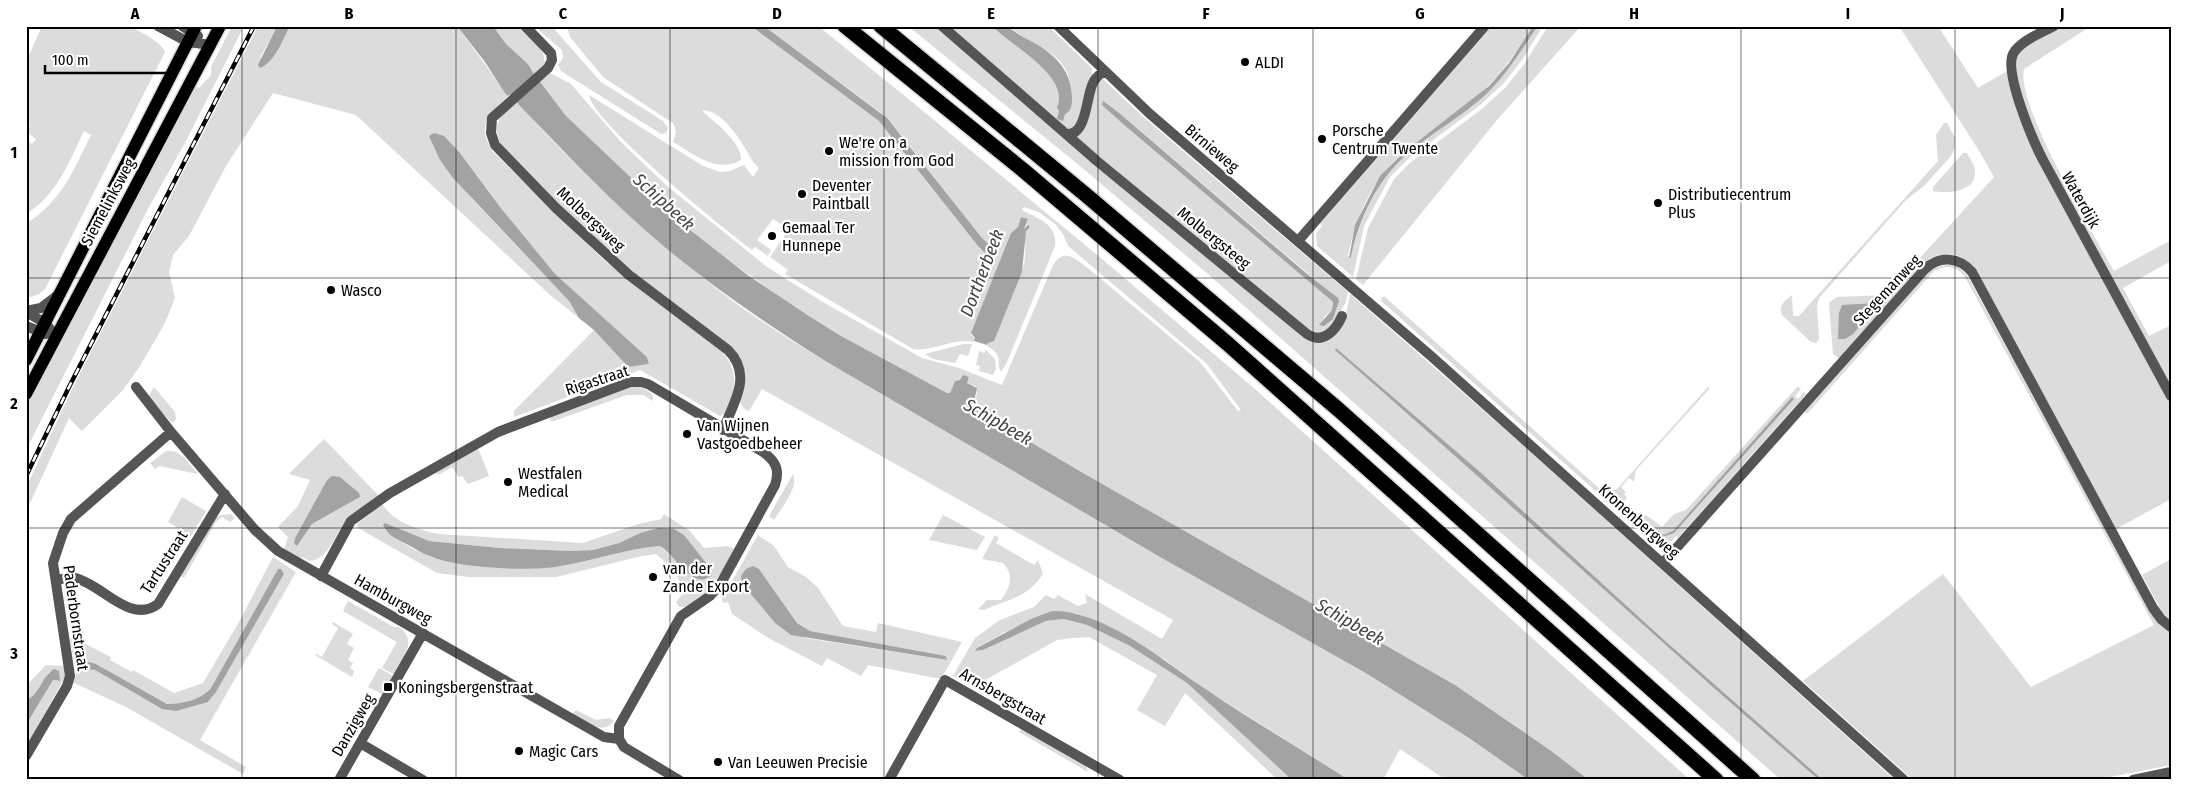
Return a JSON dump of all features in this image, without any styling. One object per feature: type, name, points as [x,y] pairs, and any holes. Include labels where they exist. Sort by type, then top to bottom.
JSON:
[{"type":"highway","points":[[845,26],[1023,170],[1228,344],[1716,780]]},
{"type":"highway","points":[[881,26],[1086,194],[1332,404],[1751,776]]},
{"type":"main road","name":"Siemelinksweg","points":[[26,394],[220,26]]},
{"type":"main road","name":"Siemelinksweg","points":[[26,360],[190,32]]},
{"type":"street","points":[[158,26],[190,32],[210,45]]},
{"type":"street","name":"Molbergsweg","points":[[525,26],[552,57],[548,68],[498,111],[491,122],[492,139],[500,152],[556,208],[629,275],[728,350],[738,361],[741,377],[740,387],[723,430]]},
{"type":"street","name":"Molbergsteeg","points":[[942,26],[1307,334],[1316,338],[1326,336],[1332,332],[1342,316]]},
{"type":"street","name":"Birnieweg","points":[[1058,26],[1150,114],[1352,287]]},
{"type":"street","points":[[1298,241],[1485,26]]},
{"type":"street","name":"Waterdijk","points":[[2054,26],[2023,44],[2012,56],[2011,69],[2027,125],[2042,160],[2171,396]]},
{"type":"street","points":[[1068,134],[1074,134],[1078,130],[1088,104],[1092,83],[1104,70]]},
{"type":"street","name":"Stegemanweg","points":[[1663,563],[1925,269],[1935,262],[1949,259],[1963,264],[1972,272],[2153,608],[2161,619],[2171,627]]},
{"type":"street","name":"Kronenbergweg","points":[[1352,287],[1904,780]]},
{"type":"street","points":[[26,312],[41,308],[59,295]]},
{"type":"street","points":[[26,312],[42,328],[56,336]]},
{"type":"street","points":[[26,326],[42,328]]},
{"type":"street","name":"Rigastraat","points":[[321,576],[351,521],[383,498],[488,437],[515,424],[606,390],[630,382],[641,382],[772,459],[778,471],[775,485],[720,584],[710,596],[684,612],[676,623],[619,726],[619,739]]},
{"type":"street","name":"Hamburgweg","points":[[136,387],[171,432],[270,545],[604,737],[619,739],[628,751],[679,780]]},
{"type":"street","name":"Paderbornstraat","points":[[26,756],[67,686],[70,676],[53,558],[68,523],[171,432]]},
{"type":"street","name":"Tartustraat","points":[[56,580],[76,578],[134,610],[151,609],[158,604],[225,494]]},
{"type":"street","name":"Danzigweg","points":[[339,780],[423,634]]},
{"type":"street","name":"Arnsbergstraat","points":[[889,780],[945,680],[1120,780]]},
{"type":"street","points":[[360,743],[423,780]]},
{"type":"street","points":[[2133,780],[2171,772]]},
{"type":"shaded area","points":[[42,26],[124,26],[147,36],[159,44],[165,52],[45,289],[39,294],[26,299],[26,224],[39,215],[58,195],[72,173],[91,135],[84,131],[54,188],[37,206],[26,214],[26,140],[32,144],[36,139],[28,133],[26,135],[26,128],[30,127],[29,120],[26,120],[26,62]]},
{"type":"shaded area","points":[[232,26],[244,26],[187,139],[148,209],[26,450],[26,406],[194,85],[199,88],[211,75],[211,67]]},
{"type":"shaded area","points":[[258,26],[277,26],[260,58],[277,51],[290,26],[457,26],[508,96],[490,115],[485,127],[485,135],[493,152],[606,262],[720,349],[731,365],[734,380],[734,387],[726,413],[720,416],[640,370],[514,417],[514,411],[594,330],[628,367],[649,364],[647,357],[552,272],[460,153],[440,160],[473,200],[569,301],[579,318],[549,294],[356,115],[273,93],[226,166],[189,236],[173,255],[169,272],[175,298],[165,323],[140,366],[123,390],[82,431],[69,418],[26,508],[26,488],[74,385]]},
{"type":"shaded area","points":[[277,26],[290,26],[274,56],[260,68],[258,65]]},
{"type":"shaded area","points":[[457,26],[493,26],[506,44],[528,64],[566,116],[667,212],[749,276],[809,316],[841,336],[947,393],[950,393],[955,381],[960,380],[963,375],[969,377],[967,383],[977,388],[973,406],[976,410],[1455,685],[1550,750],[1589,780],[1529,780],[1469,738],[1369,675],[1160,557],[827,362],[777,330],[680,260],[620,207],[510,94],[508,96],[505,93],[485,62]]},
{"type":"shaded area","points":[[493,26],[520,26],[541,49],[545,60],[544,66],[534,74],[528,64],[506,44]]},
{"type":"shaded area","points":[[534,26],[557,26],[555,30],[601,82],[663,121],[668,128],[666,133],[661,134],[561,71],[558,65],[563,58],[562,50]]},
{"type":"shaded area","points":[[567,26],[751,26],[879,121],[981,250],[990,245],[982,238],[902,136],[880,112],[764,26],[818,26],[1102,259],[1255,389],[1690,780],[1589,780],[1550,750],[1455,685],[976,410],[973,406],[977,393],[975,386],[967,383],[969,377],[955,381],[950,393],[947,393],[841,336],[782,299],[667,212],[566,116],[539,82],[550,73],[571,84],[620,141],[667,186],[767,267],[821,301],[922,358],[959,368],[1002,385],[1053,265],[1061,257],[1070,256],[1089,269],[1200,362],[1238,411],[1241,410],[1207,364],[1068,246],[1063,234],[1055,224],[1039,212],[1024,207],[1022,210],[1040,219],[1050,227],[1055,238],[1055,246],[1007,362],[1001,372],[996,352],[987,346],[1023,268],[1025,231],[1028,220],[1021,217],[1018,227],[1011,233],[971,335],[975,338],[974,342],[959,341],[928,348],[913,349],[785,274],[788,270],[770,257],[793,223],[791,222],[787,228],[773,219],[757,240],[771,250],[768,256],[755,247],[752,250],[689,199],[635,151],[596,109],[589,95],[703,166],[720,172],[730,171],[744,165],[753,177],[759,168],[733,130],[711,112],[703,110],[733,140],[741,160],[732,164],[714,164],[697,157],[673,142],[676,133],[674,124],[603,77],[570,37]]},
{"type":"shaded area","points":[[751,26],[764,26],[887,118],[982,238],[992,247],[991,253],[985,253],[978,246],[879,121]]},
{"type":"shaded area","points":[[908,26],[936,26],[1315,341],[1346,314],[1350,294],[1516,439],[1895,780],[1823,780],[1663,639],[1479,471],[1336,348],[1661,641],[1819,780],[1781,780],[1209,275],[1080,166]]},
{"type":"shaded area","points":[[947,26],[992,26],[1047,73],[1055,84],[1059,96],[1057,107],[1065,113],[1071,106],[1071,88],[1068,74],[1062,64],[1054,56],[1008,26],[1048,26],[1091,67],[1092,81],[1090,89],[1074,129],[1066,129]]},
{"type":"shaded area","points":[[992,26],[1011,29],[1052,55],[1064,69],[1071,86],[1072,97],[1071,107],[1065,114],[1063,121],[1057,119],[1059,96],[1055,84],[1047,73]]},
{"type":"shaded area","points":[[1492,26],[1533,26],[1508,62],[1479,95],[1405,151],[1384,173],[1375,185],[1361,212],[1348,256],[1351,257],[1364,215],[1378,189],[1395,166],[1415,147],[1482,98],[1519,55],[1538,26],[1543,26],[1522,60],[1503,84],[1480,105],[1408,159],[1390,177],[1364,226],[1353,277],[1317,246],[1316,234],[1322,226],[1320,224]]},
{"type":"shaded area","points":[[1533,26],[1538,26],[1498,82],[1473,106],[1406,155],[1386,177],[1364,215],[1351,257],[1349,258],[1355,225],[1380,176],[1404,152],[1489,86],[1509,63]]},
{"type":"shaded area","points":[[1548,26],[1581,26],[1497,120],[1363,285],[1356,279],[1368,228],[1394,179],[1411,162],[1483,108],[1506,87],[1525,63]]},
{"type":"shaded area","points":[[1899,26],[1938,26],[1978,88],[2009,70],[2023,118],[2171,401],[2171,499],[2116,529],[1976,270],[1965,260],[1946,254],[1926,261],[1839,358],[1833,354],[1829,303],[1837,297],[1884,295],[1888,293],[1994,177]]},
{"type":"shaded area","points":[[2058,26],[2091,26],[2024,69],[2024,86],[2031,110],[2058,170],[2114,271],[2171,240],[2171,261],[2123,288],[2149,336],[2171,325],[2171,384],[2167,385],[2036,143],[2013,65],[2019,50]]},
{"type":"shaded area","points":[[1100,80],[1104,80],[1140,114],[1348,292],[1346,302],[1329,331],[1316,336],[1076,137],[1093,89]],"holes":[[[1104,102],[1339,300],[1333,319],[1320,326],[1325,316],[1332,310],[1333,302],[1123,124],[1111,113]]]},
{"type":"shaded area","points":[[516,101],[620,207],[676,256],[757,318],[827,362],[1160,557],[1369,675],[1469,738],[1529,780],[1446,780],[1400,749],[1383,780],[1349,780],[1205,689],[1164,659],[1098,622],[1075,613],[1005,632],[977,648],[977,651],[1046,621],[1064,619],[1087,625],[1130,646],[1187,683],[1292,780],[1278,780],[1185,693],[1165,726],[1137,710],[1157,675],[1089,637],[1057,640],[973,687],[953,676],[975,638],[1000,620],[1034,607],[1046,595],[1054,599],[1058,595],[1078,606],[1087,603],[1085,594],[1162,639],[1173,620],[762,389],[749,411],[744,409],[739,401],[744,378],[739,356],[627,268],[578,224],[503,149],[497,134],[498,122],[504,112]]},
{"type":"shaded area","points":[[1103,101],[1338,298],[1339,301],[1333,319],[1324,326],[1319,325],[1332,310],[1333,302],[1123,124],[1102,105]]},
{"type":"shaded area","points":[[1944,123],[1947,123],[1955,138],[1955,147],[1951,156],[1924,186],[1906,200],[1819,298],[1817,305],[1819,339],[1816,343],[1811,342],[1782,315],[1781,309],[1783,304],[1792,295],[1793,316],[1799,316],[1938,161],[1936,135]]},
{"type":"shaded area","points":[[434,133],[444,136],[460,153],[500,207],[555,274],[647,357],[649,364],[628,367],[594,330],[579,318],[569,301],[453,178],[440,160],[429,136]]},
{"type":"shaded area","points":[[1963,153],[1967,153],[1974,167],[1974,179],[1971,184],[1966,188],[1953,192],[1933,191],[1933,187]]},
{"type":"shaded area","points":[[1985,186],[1853,334],[1845,339],[1838,339],[1839,313],[1842,305],[1876,303],[1885,298]]},
{"type":"shaded area","points":[[1021,217],[1028,219],[1024,229],[1028,225],[1030,227],[1026,231],[1022,272],[994,341],[987,345],[974,341],[975,338],[971,333],[1011,233],[1018,227]]},
{"type":"shaded area","points":[[1951,264],[1960,268],[1967,275],[2149,610],[2155,620],[2171,633],[2171,765],[2095,780],[1913,780],[1803,681],[1943,574],[2031,687],[2154,625],[1965,277],[1955,268],[1943,267],[1934,271],[1807,414],[1805,412],[1929,272],[1937,267]]},
{"type":"shaded area","points":[[1384,296],[1601,490],[1607,492],[1617,489],[1708,387],[1710,388],[1636,470],[1634,482],[1629,478],[1621,487],[1626,492],[1624,494],[1627,498],[1617,510],[1380,300]]},
{"type":"shaded area","points":[[964,344],[972,344],[968,356],[960,354],[955,363],[933,359],[925,354]]},
{"type":"shaded area","points":[[1336,348],[1479,471],[1663,639],[1823,780],[1819,780],[1698,673],[1335,350]]},
{"type":"shaded area","points":[[986,350],[995,359],[996,369],[993,375],[979,371],[980,366],[976,365],[979,351],[984,353]]},
{"type":"shaded area","points":[[631,386],[646,390],[653,396],[653,401],[643,395],[627,395],[551,422],[551,416]]},
{"type":"shaded area","points":[[1798,386],[1801,389],[1795,396],[1798,399],[1804,392],[1806,394],[1678,538],[1676,536],[1672,541],[1660,544],[1648,538],[1635,525],[1646,515],[1662,527],[1674,514],[1686,510]]},
{"type":"shaded area","points":[[154,387],[175,412],[176,420],[172,423],[150,399],[149,395]]},
{"type":"shaded area","points":[[1792,397],[1794,399],[1674,533],[1659,538],[1643,528],[1648,524],[1664,535],[1674,530]]},
{"type":"shaded area","points":[[324,439],[379,496],[359,510],[343,525],[323,555],[310,561],[301,557],[300,559],[284,550],[288,537],[278,527],[298,506],[310,480],[289,474]],"holes":[[[327,480],[360,497],[312,524],[297,546],[294,543]]]},
{"type":"shaded area","points":[[477,449],[489,476],[468,484],[462,476],[459,477],[452,467],[437,474],[436,472]]},
{"type":"shaded area","points":[[166,451],[176,452],[198,474],[159,466],[155,469],[150,463]]},
{"type":"shaded area","points":[[793,474],[794,485],[785,504],[774,520],[769,516]]},
{"type":"shaded area","points":[[332,476],[340,477],[359,493],[360,497],[312,524],[297,546],[294,543],[295,538],[327,480]]},
{"type":"shaded area","points":[[182,497],[206,511],[191,536],[168,522]]},
{"type":"shaded area","points":[[382,504],[387,511],[400,521],[438,534],[583,543],[638,524],[661,519],[664,514],[690,531],[704,548],[727,546],[735,549],[719,576],[704,595],[688,606],[679,607],[676,602],[685,591],[673,571],[656,554],[556,577],[469,577],[437,573],[358,528],[357,524]],"holes":[[[388,524],[416,538],[500,548],[571,551],[593,550],[619,543],[640,533],[710,568],[711,573],[692,577],[660,546],[555,567],[517,568],[463,563],[436,558],[423,553],[410,547],[384,529]]]},
{"type":"shaded area","points":[[231,514],[235,518],[230,522],[222,517],[216,522],[184,578],[180,576],[214,518]]},
{"type":"shaded area","points":[[943,515],[985,537],[977,550],[929,540]]},
{"type":"shaded area","points":[[385,523],[429,541],[500,548],[571,551],[593,550],[619,543],[640,533],[659,528],[674,529],[684,535],[710,568],[712,575],[705,579],[691,576],[660,546],[555,567],[491,568],[473,566],[427,555],[391,535],[383,525]]},
{"type":"shaded area","points":[[758,535],[774,546],[788,567],[806,577],[818,588],[843,626],[876,632],[878,623],[962,642],[941,679],[868,665],[861,676],[827,658],[822,666],[770,639],[732,614],[728,602],[723,603],[722,599]],"holes":[[[759,569],[797,623],[810,631],[946,656],[947,660],[805,638]]]},
{"type":"shaded area","points":[[995,535],[999,538],[996,543],[1034,565],[1038,560],[1043,574],[1031,588],[1017,597],[984,610],[978,609],[987,600],[1001,600],[1010,582],[1009,572],[1003,563],[982,559]]},
{"type":"shaded area","points":[[273,557],[296,572],[200,740],[246,767],[243,774],[126,707],[74,683],[76,672],[70,639],[72,637],[111,657],[110,660],[132,672],[133,670],[174,693],[203,683],[239,622]],"holes":[[[278,569],[281,569],[284,574],[216,692],[208,702],[162,709],[95,670],[96,664],[167,704],[185,702],[202,696],[211,688]]]},
{"type":"shaded area","points":[[2171,559],[2171,620],[2162,612],[2142,575]]},
{"type":"shaded area","points":[[753,566],[759,569],[797,623],[810,631],[946,656],[947,660],[791,635],[775,623],[742,583],[741,576],[746,569]]},
{"type":"shaded area","points":[[278,569],[281,569],[284,574],[216,692],[208,702],[176,711],[162,709],[95,670],[88,669],[85,665],[89,662],[96,664],[167,704],[185,702],[202,696],[211,688]]},
{"type":"shaded area","points":[[348,601],[394,627],[399,627],[407,636],[408,646],[405,654],[407,655],[395,675],[382,668],[397,642],[343,611]]},
{"type":"shaded area","points":[[1052,611],[1072,613],[1113,628],[1153,652],[1224,702],[1349,780],[1292,780],[1187,683],[1130,646],[1087,625],[1064,619],[1046,621],[983,650],[975,651],[977,648],[1031,619]]},
{"type":"shaded area","points":[[333,622],[353,634],[347,644],[354,648],[348,660],[353,663],[350,668],[354,671],[352,677],[315,655],[322,657],[338,628],[332,624]]},
{"type":"shaded area","points":[[46,665],[64,666],[65,677],[26,747],[26,725],[53,680],[59,681],[59,671],[49,672],[33,698],[26,700],[26,686]]},
{"type":"shaded area","points":[[379,668],[395,677],[384,695],[368,687]]},
{"type":"shaded area","points":[[54,669],[59,671],[60,681],[53,680],[26,725],[26,700],[31,698]]},
{"type":"shaded area","points":[[576,710],[596,720],[609,718],[614,721],[610,725],[600,728],[574,715],[573,713]]},
{"type":"shaded area","points":[[1021,728],[1086,766],[1088,772],[1019,732]]},
{"type":"railway","points":[[26,476],[69,387],[254,26]]},
{"type":"place","name":"ALDI","points":[[1245,62]]},
{"type":"place","name":"Porsche Centrum Twente","points":[[1322,139]]},
{"type":"place","name":"We're on a mission from God","points":[[829,151]]},
{"type":"place","name":"Deventer Paintball","points":[[802,194]]},
{"type":"place","name":"Distributiecentrum Plus","points":[[1658,203]]},
{"type":"place","name":"Gemaal Ter Hunnepe","points":[[772,236]]},
{"type":"place","name":"Wasco","points":[[331,290]]},
{"type":"place","name":"Van Wijnen Vastgoedbeheer","points":[[687,434]]},
{"type":"place","name":"Westfalen Medical","points":[[508,482]]},
{"type":"place","name":"van der Zande Export","points":[[653,577]]},
{"type":"place","name":"Koningsbergenstraat","points":[[388,687]]},
{"type":"place","name":"Magic Cars","points":[[519,751]]},
{"type":"place","name":"Van Leeuwen Precisie","points":[[718,762]]},
{"type":"water label","name":"Schipbeek","points":[[664,202]]},
{"type":"water label","name":"Dortherbeek","points":[[982,273]]},
{"type":"water label","name":"Schipbeek","points":[[998,422]]},
{"type":"water label","name":"Schipbeek","points":[[1350,622]]}]
